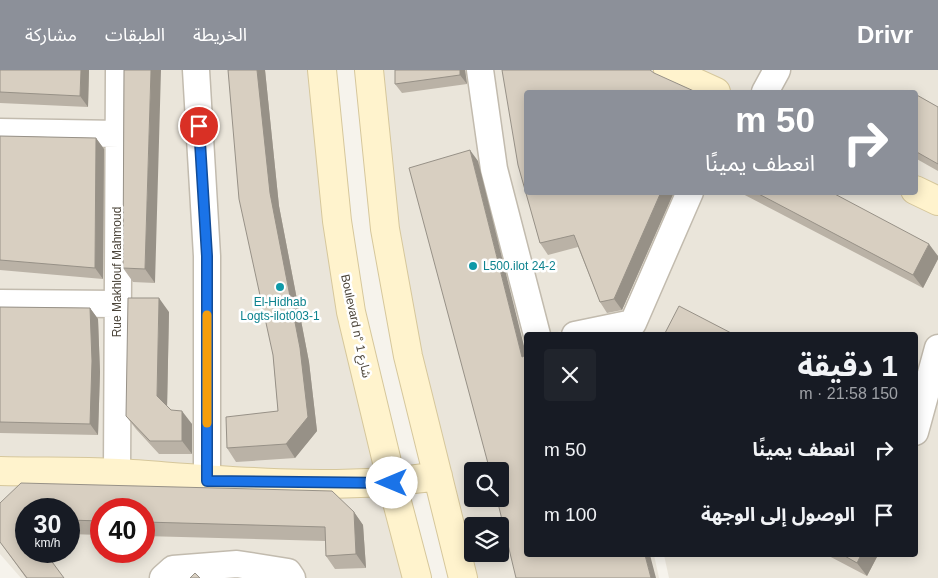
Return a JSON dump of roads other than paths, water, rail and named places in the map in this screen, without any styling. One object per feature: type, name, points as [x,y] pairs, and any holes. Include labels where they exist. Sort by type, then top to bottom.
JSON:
[{"type":"main road","name":"Boulevard n° شارع 1","points":[[322,70],[337,221],[352,312],[392,483],[417,578]]},
{"type":"main road","points":[[369,70],[385,229],[408,356],[463,578]]},
{"type":"main road","points":[[668,70],[712,90]]},
{"type":"main road","points":[[918,191],[938,201]]},
{"type":"main road","points":[[0,471],[117,473],[207,481],[392,483],[438,476]]},
{"type":"street","name":"Rue Makhlouf Mahmoud","points":[[117,473],[116,304],[119,70]]},
{"type":"street","points":[[196,70],[207,256],[207,481]]},
{"type":"street","points":[[480,70],[494,169],[536,332]]},
{"type":"street","points":[[766,90],[776,70]]},
{"type":"street","points":[[0,132],[119,134]]},
{"type":"street","points":[[588,332],[633,322],[689,195]]},
{"type":"street","points":[[0,304],[116,304]]},
{"type":"street","points":[[918,421],[938,348]]},
{"type":"street","points":[[163,578],[174,569],[237,564],[288,572],[292,578]]},
{"type":"place","name":"L500.ilot 24-2","points":[[473,266]]},
{"type":"place","name":"El-Hidhab Logts-ilot003-1","points":[[280,287]]}]
